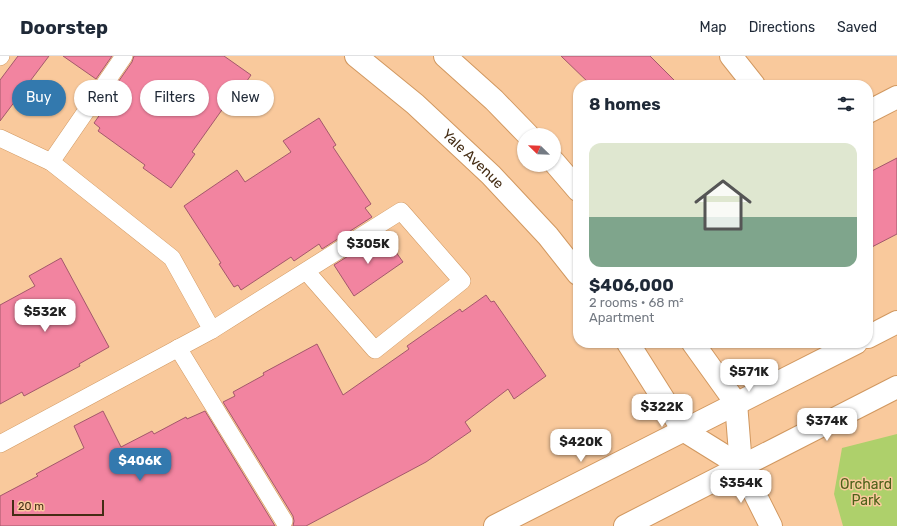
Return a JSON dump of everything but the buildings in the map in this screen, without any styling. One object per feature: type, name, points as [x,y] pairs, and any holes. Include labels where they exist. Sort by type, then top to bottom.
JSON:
[{"type":"main road","name":"Yale Avenue","points":[[356,56],[415,104],[491,175],[548,236],[573,268]]},
{"type":"main road","points":[[445,56],[494,100],[521,128]]},
{"type":"main road","points":[[731,56],[750,80]]},
{"type":"main road","points":[[873,109],[897,97]]},
{"type":"main road","points":[[561,170],[573,184]]},
{"type":"main road","points":[[873,334],[897,322]]},
{"type":"main road","points":[[631,348],[683,430],[741,466]]},
{"type":"main road","points":[[698,348],[736,403],[741,466],[771,526]]},
{"type":"main road","points":[[495,526],[846,348]]},
{"type":"main road","points":[[625,526],[897,387]]},
{"type":"lane","points":[[51,162],[124,56]]},
{"type":"lane","points":[[0,138],[51,162],[172,258],[212,330]]},
{"type":"lane","points":[[0,444],[212,330],[400,211],[462,281],[375,350],[306,271]]},
{"type":"lane","points":[[178,348],[284,521]]},
{"type":"green space","name":"Orchard Park","points":[[897,434],[897,526],[843,526],[834,494],[842,448]]}]
